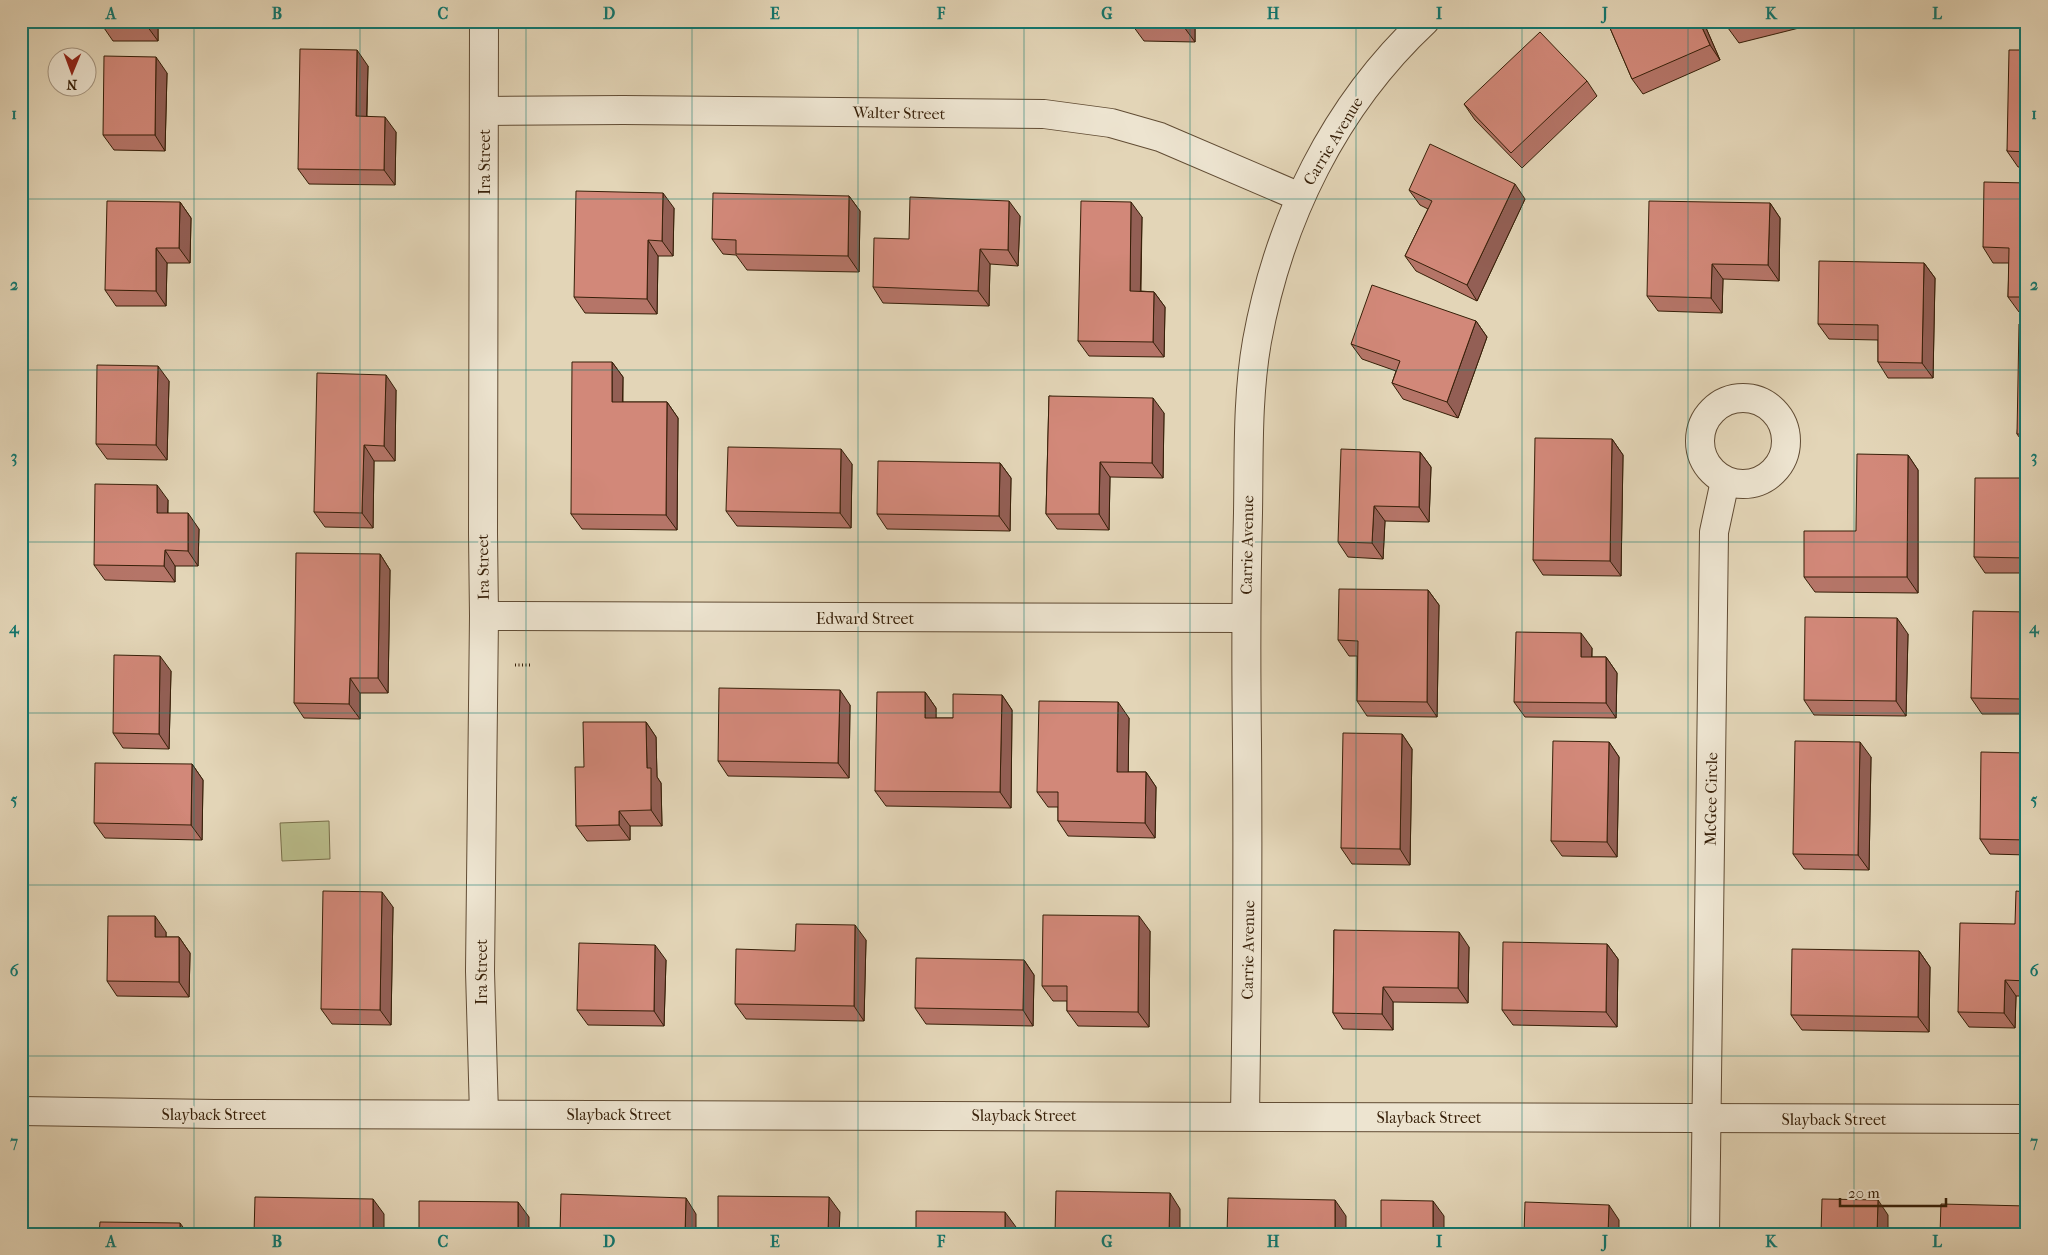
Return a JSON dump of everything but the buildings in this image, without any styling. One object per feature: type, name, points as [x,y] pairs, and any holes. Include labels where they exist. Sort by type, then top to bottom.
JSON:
[{"type":"street","name":"Ira Street","points":[[484,21],[484,616],[480,971],[484,1114]]},
{"type":"street","name":"Carrie Avenue","points":[[1245,1116],[1248,878],[1245,618],[1251,400],[1256,351],[1276,264],[1300,197],[1313,171],[1352,106],[1400,44],[1425,21]]},
{"type":"street","name":"Walter Street","points":[[484,111],[632,110],[1044,114],[1111,123],[1160,137],[1300,197]]},
{"type":"street","name":"McGee Circle","points":[[1705,1234],[1708,1118],[1714,532],[1725,481]]},
{"type":"street","name":"Edward Street","points":[[484,616],[1245,618]]},
{"type":"street","name":"Slayback Street","points":[[21,1111],[215,1114],[2027,1119]]},
{"type":"green space","points":[[329,821],[330,859],[282,861],[280,823]]}]
